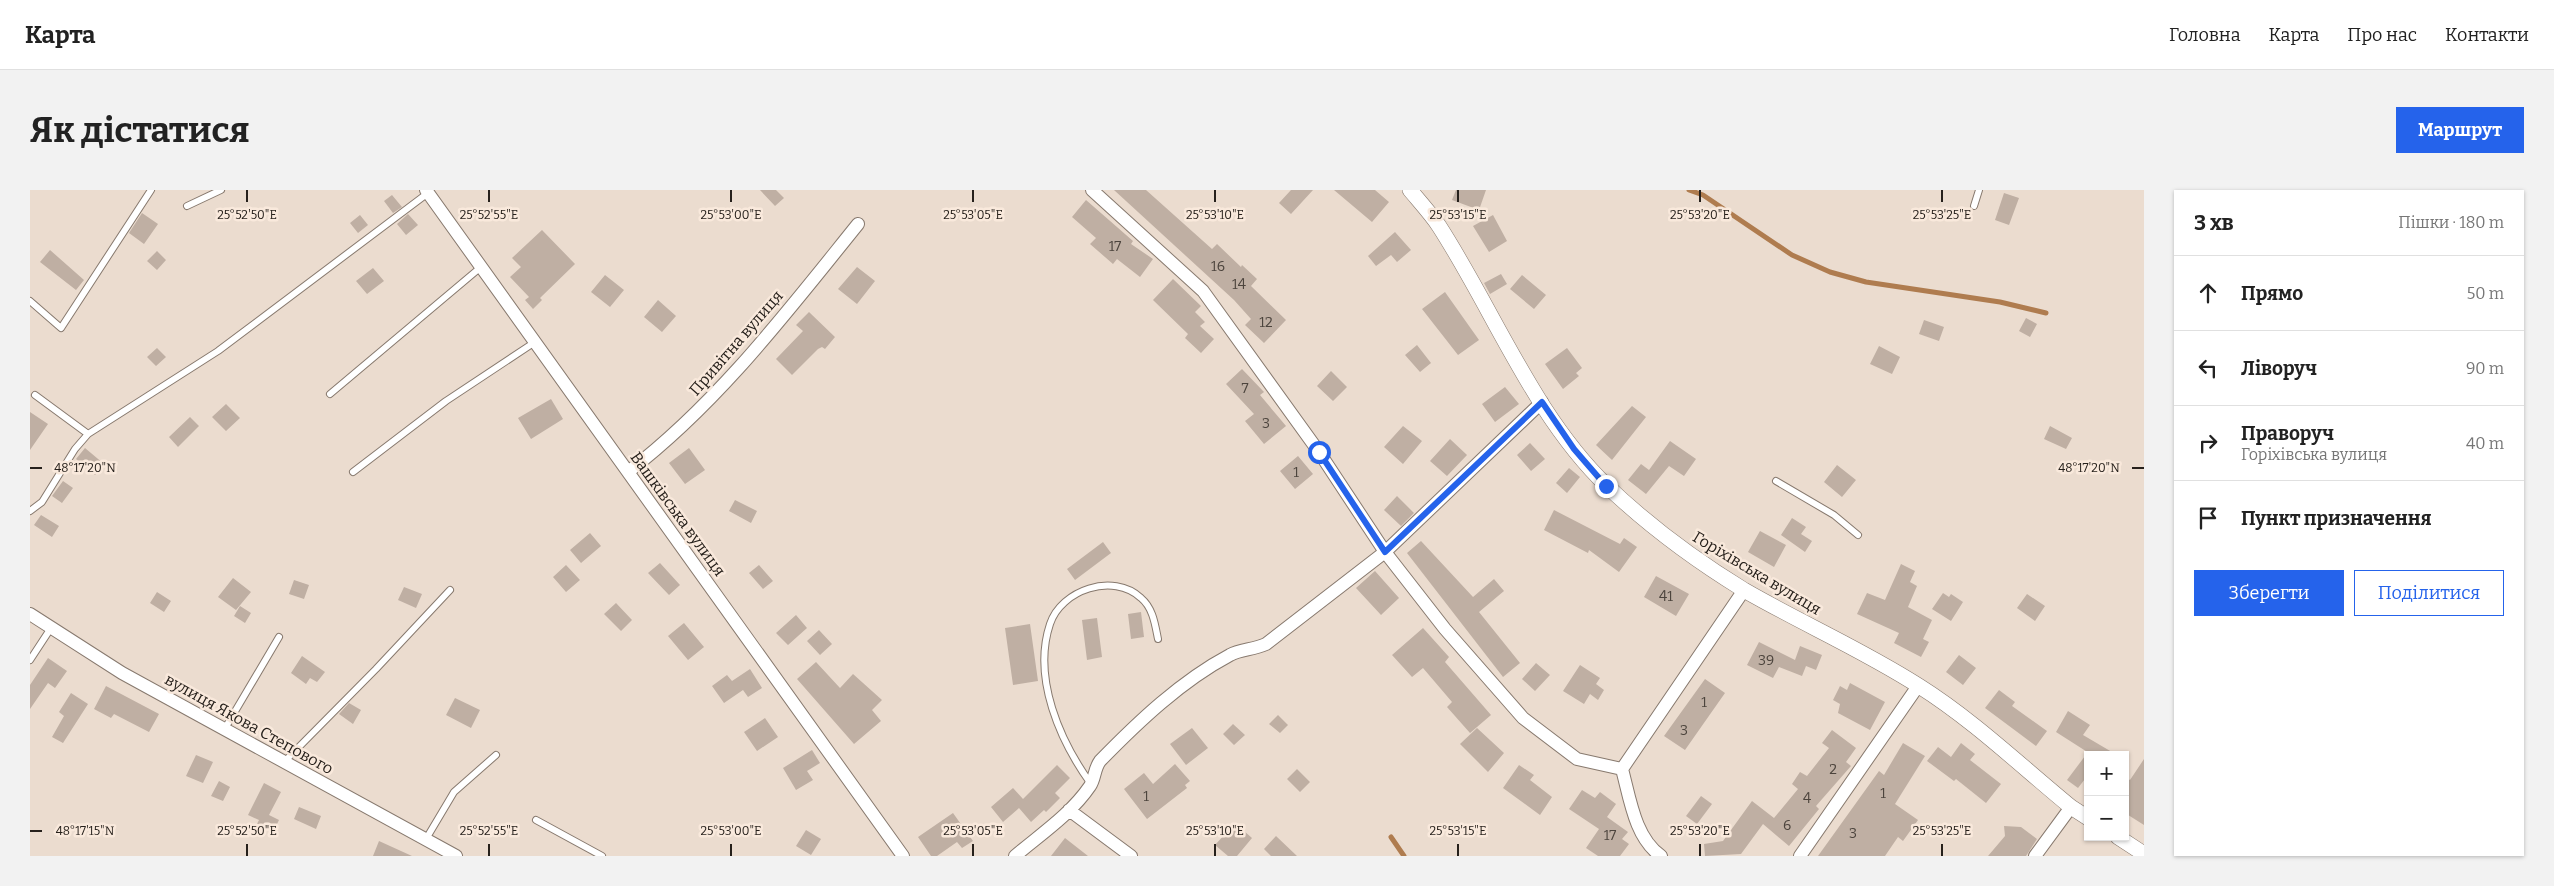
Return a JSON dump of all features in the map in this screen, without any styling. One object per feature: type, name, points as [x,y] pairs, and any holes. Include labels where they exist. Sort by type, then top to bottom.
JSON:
[{"type":"street","points":[[1092,190],[1203,291],[1319,452],[1385,552],[1445,629],[1523,718],[1577,758],[1622,770]]},
{"type":"street","name":"Горіхівська вулиця","points":[[1410,190],[1438,225],[1542,402],[1574,449],[1606,486],[1662,535],[1744,590],[1918,686],[1953,711],[2071,807],[2084,815]]},
{"type":"street","name":"Вашківська вулиця","points":[[428,191],[903,856]]},
{"type":"street","name":"Привітна вулиця","points":[[628,472],[690,420],[780,320],[858,224]]},
{"type":"street","points":[[1015,856],[1069,810],[1091,785],[1095,769],[1100,761],[1165,700],[1231,654],[1255,650],[1266,644],[1385,552],[1542,402]]},
{"type":"street","points":[[1661,856],[1646,843],[1634,814],[1622,770],[1744,590]]},
{"type":"street","name":"вулиця Якова Степового","points":[[30,614],[122,672],[224,730],[456,856]]},
{"type":"street","points":[[1800,856],[1918,686]]},
{"type":"street","points":[[2035,856],[2071,807]]},
{"type":"street","points":[[1069,810],[1131,856]]},
{"type":"street","points":[[2124,841],[2144,854]]},
{"type":"lane","points":[[30,301],[61,328],[151,190]]},
{"type":"lane","points":[[187,206],[221,190]]},
{"type":"lane","points":[[1974,206],[1980,190]]},
{"type":"lane","points":[[30,511],[42,502],[62,468],[88,434],[218,351],[428,191]]},
{"type":"lane","points":[[330,394],[481,267]]},
{"type":"lane","points":[[353,472],[446,401],[535,342]]},
{"type":"lane","points":[[35,395],[88,434]]},
{"type":"lane","points":[[1776,481],[1834,515],[1858,535]]},
{"type":"lane","points":[[1091,785],[1076,764],[1058,726],[1046,688],[1046,650],[1050,624],[1062,604],[1076,592],[1088,587],[1114,587],[1140,597],[1154,618],[1158,639]]},
{"type":"lane","points":[[284,762],[376,669],[450,590]]},
{"type":"lane","points":[[30,660],[51,628]]},
{"type":"lane","points":[[224,730],[279,636]]},
{"type":"lane","points":[[426,840],[454,792],[496,755]]},
{"type":"lane","points":[[536,820],[602,856]]},
{"type":"building","points":[[760,190],[776,190],[784,198],[775,206]]},
{"type":"building","points":[[1114,190],[1146,190],[1212,249],[1217,244],[1241,267],[1242,265],[1257,279],[1251,286],[1286,320],[1264,343],[1245,325],[1251,319],[1234,300]]},
{"type":"building","points":[[1291,190],[1313,190],[1291,214],[1279,203]]},
{"type":"building","points":[[1334,190],[1375,190],[1389,202],[1372,222]]},
{"type":"building","points":[[1456,190],[1486,190],[1479,210],[1452,200]]},
{"type":"building","points":[[2004,193],[2019,198],[2009,225],[1995,220]]},
{"type":"building","points":[[392,195],[402,207],[393,213],[384,201]]},
{"type":"building","points":[[1086,200],[1133,241],[1131,244],[1153,259],[1140,277],[1117,259],[1113,264],[1090,244],[1096,238],[1072,217]]},
{"type":"building","points":[[142,213],[158,224],[144,244],[129,233]]},
{"type":"building","points":[[408,214],[418,225],[406,235],[397,224]]},
{"type":"building","points":[[360,215],[368,225],[358,233],[350,223]]},
{"type":"building","points":[[1493,215],[1507,241],[1489,252],[1473,226]]},
{"type":"building","points":[[542,230],[575,264],[540,298],[542,300],[533,309],[525,300],[529,297],[510,277],[521,267],[512,258]]},
{"type":"building","points":[[1395,232],[1411,250],[1397,262],[1391,255],[1376,266],[1368,256]]},
{"type":"building","points":[[50,250],[84,280],[76,290],[40,262]]},
{"type":"building","points":[[157,251],[166,260],[157,270],[147,261]]},
{"type":"building","points":[[857,267],[875,281],[857,304],[838,289]]},
{"type":"building","points":[[373,268],[384,281],[367,294],[356,281]]},
{"type":"building","points":[[1501,274],[1507,284],[1490,294],[1484,283]]},
{"type":"building","points":[[605,275],[624,290],[610,307],[591,292]]},
{"type":"building","points":[[1522,275],[1546,295],[1534,309],[1510,289]]},
{"type":"building","points":[[1173,279],[1201,306],[1195,312],[1205,322],[1200,326],[1214,339],[1201,353],[1185,338],[1188,334],[1153,300]]},
{"type":"building","points":[[1445,292],[1479,340],[1458,355],[1422,309]]},
{"type":"building","points":[[658,300],[676,316],[662,332],[644,317]]},
{"type":"building","points":[[809,312],[835,337],[825,349],[822,347],[818,349],[792,375],[776,359],[803,331],[796,325]]},
{"type":"building","points":[[2026,318],[2037,324],[2030,337],[2019,331]]},
{"type":"building","points":[[1924,320],[1944,327],[1939,341],[1919,334]]},
{"type":"building","points":[[1417,345],[1431,363],[1420,372],[1405,355]]},
{"type":"building","points":[[1879,346],[1900,357],[1892,374],[1870,364]]},
{"type":"building","points":[[157,348],[166,357],[156,366],[147,357]]},
{"type":"building","points":[[1567,348],[1582,368],[1576,373],[1579,376],[1563,389],[1545,364]]},
{"type":"building","points":[[1242,369],[1264,392],[1260,395],[1286,426],[1264,444],[1245,421],[1254,414],[1226,384]]},
{"type":"building","points":[[1331,371],[1347,387],[1333,401],[1317,386]]},
{"type":"building","points":[[1505,387],[1519,404],[1495,422],[1482,404]]},
{"type":"building","points":[[551,399],[563,419],[531,439],[518,418]]},
{"type":"building","points":[[226,404],[240,418],[226,431],[212,417]]},
{"type":"building","points":[[1632,406],[1646,417],[1612,460],[1596,445]]},
{"type":"building","points":[[30,412],[48,424],[30,450]]},
{"type":"building","points":[[190,417],[199,426],[178,447],[169,437]]},
{"type":"building","points":[[1403,426],[1422,441],[1403,464],[1384,447]]},
{"type":"building","points":[[2050,426],[2072,438],[2066,449],[2044,439]]},
{"type":"building","points":[[1450,439],[1467,455],[1447,476],[1430,461]]},
{"type":"building","points":[[1670,441],[1696,459],[1684,476],[1669,466],[1646,494],[1628,480],[1641,464],[1649,470]]},
{"type":"building","points":[[1530,443],[1545,459],[1531,471],[1517,455]]},
{"type":"building","points":[[85,448],[104,464],[95,475],[76,459]]},
{"type":"building","points":[[689,448],[705,470],[685,484],[669,463]]},
{"type":"building","points":[[1298,456],[1313,474],[1295,489],[1280,471]]},
{"type":"building","points":[[1837,465],[1856,480],[1842,497],[1824,482]]},
{"type":"building","points":[[1569,468],[1580,477],[1567,493],[1556,483]]},
{"type":"building","points":[[63,481],[73,488],[62,503],[52,496]]},
{"type":"building","points":[[1397,496],[1414,513],[1401,526],[1384,510]]},
{"type":"building","points":[[735,500],[757,511],[751,523],[729,511]]},
{"type":"building","points":[[1554,510],[1620,544],[1624,538],[1637,547],[1619,572],[1589,550],[1588,553],[1544,530]]},
{"type":"building","points":[[41,515],[59,526],[52,537],[34,525]]},
{"type":"building","points":[[1792,518],[1806,527],[1801,534],[1812,541],[1805,552],[1781,535]]},
{"type":"building","points":[[1760,531],[1786,545],[1774,567],[1748,552]]},
{"type":"building","points":[[590,533],[601,546],[581,563],[570,550]]},
{"type":"building","points":[[1421,541],[1473,597],[1494,579],[1504,591],[1479,612],[1520,663],[1503,677],[1407,553]]},
{"type":"building","points":[[1103,542],[1111,553],[1075,580],[1067,569]]},
{"type":"building","points":[[660,563],[680,585],[669,595],[648,573]]},
{"type":"building","points":[[1901,564],[1915,571],[1910,582],[1917,586],[1908,607],[1932,620],[1923,639],[1929,642],[1921,657],[1894,643],[1899,633],[1857,614],[1867,593],[1885,600]]},
{"type":"building","points":[[566,565],[580,580],[566,592],[553,577]]},
{"type":"building","points":[[759,565],[773,581],[763,589],[749,573]]},
{"type":"building","points":[[1375,571],[1399,598],[1381,615],[1356,588]]},
{"type":"building","points":[[1656,576],[1689,594],[1676,616],[1644,597]]},
{"type":"building","points":[[233,578],[251,592],[236,610],[218,597]]},
{"type":"building","points":[[294,580],[309,585],[304,599],[289,594]]},
{"type":"building","points":[[404,587],[422,594],[416,608],[398,600]]},
{"type":"building","points":[[157,592],[171,601],[164,612],[150,603]]},
{"type":"building","points":[[1943,593],[1949,597],[1951,594],[1963,602],[1951,621],[1932,609]]},
{"type":"building","points":[[2027,594],[2045,606],[2035,621],[2017,608]]},
{"type":"building","points":[[616,603],[632,620],[621,631],[604,614]]},
{"type":"building","points":[[240,606],[251,613],[245,623],[234,616]]},
{"type":"building","points":[[1141,612],[1144,637],[1131,639],[1128,614]]},
{"type":"building","points":[[796,615],[807,628],[788,645],[776,633]]},
{"type":"building","points":[[1097,618],[1102,657],[1087,660],[1082,620]]},
{"type":"building","points":[[684,623],[704,647],[688,660],[668,636]]},
{"type":"building","points":[[1030,624],[1038,681],[1013,685],[1005,628]]},
{"type":"building","points":[[1423,628],[1449,657],[1445,662],[1491,715],[1470,733],[1447,707],[1452,702],[1423,668],[1412,677],[1392,655]]},
{"type":"building","points":[[819,630],[832,644],[820,655],[807,641]]},
{"type":"building","points":[[1759,642],[1795,660],[1800,646],[1822,655],[1816,670],[1806,666],[1802,676],[1779,667],[1773,678],[1747,665]]},
{"type":"building","points":[[1959,655],[1976,668],[1963,685],[1946,672]]},
{"type":"building","points":[[302,656],[325,672],[317,682],[310,678],[306,684],[291,673]]},
{"type":"building","points":[[48,658],[67,671],[55,688],[48,683],[30,709],[30,685]]},
{"type":"building","points":[[816,662],[840,688],[853,674],[882,700],[872,710],[881,721],[854,744],[797,679]]},
{"type":"building","points":[[1536,663],[1550,675],[1535,691],[1522,679]]},
{"type":"building","points":[[1580,665],[1600,678],[1596,684],[1604,690],[1598,700],[1590,694],[1584,704],[1563,691]]},
{"type":"building","points":[[750,669],[762,688],[748,697],[743,690],[724,703],[712,686],[727,675],[732,681]]},
{"type":"building","points":[[1705,679],[1725,693],[1685,750],[1664,736]]},
{"type":"building","points":[[1850,683],[1885,702],[1870,730],[1838,713],[1840,704],[1833,700],[1840,686],[1847,690]]},
{"type":"building","points":[[106,686],[159,714],[149,732],[114,714],[111,718],[94,709]]},
{"type":"building","points":[[1999,690],[2015,702],[2012,706],[2047,731],[2036,746],[1985,708]]},
{"type":"building","points":[[71,693],[88,704],[63,743],[52,737],[64,716],[59,712]]},
{"type":"building","points":[[455,698],[480,710],[471,728],[446,715]]},
{"type":"building","points":[[349,703],[361,710],[353,724],[339,714]]},
{"type":"building","points":[[2068,711],[2090,725],[2083,735],[2110,751],[2086,751],[2056,732]]},
{"type":"building","points":[[1278,715],[1288,725],[1280,733],[1269,724]]},
{"type":"building","points":[[765,718],[778,737],[757,751],[744,732]]},
{"type":"building","points":[[1233,724],[1245,735],[1234,745],[1223,734]]},
{"type":"building","points":[[1192,728],[1208,748],[1186,765],[1170,744]]},
{"type":"building","points":[[1477,728],[1504,753],[1488,772],[1460,744]]},
{"type":"building","points":[[1832,730],[1856,748],[1846,762],[1851,766],[1816,806],[1819,809],[1789,846],[1763,824],[1741,854],[1705,856],[1704,844],[1723,841],[1752,801],[1774,818],[1798,789],[1792,784],[1800,772],[1807,776],[1829,748],[1822,743]]},
{"type":"building","points":[[1903,743],[1925,756],[1895,804],[1918,820],[1903,841],[1898,837],[1885,856],[1818,856],[1879,771],[1884,775]]},
{"type":"building","points":[[1961,743],[1975,754],[1970,760],[2001,784],[1986,803],[1956,779],[1954,781],[1927,761],[1938,747],[1951,757]]},
{"type":"building","points":[[812,750],[820,763],[807,771],[813,780],[796,790],[783,768]]},
{"type":"building","points":[[196,755],[213,762],[203,783],[186,776]]},
{"type":"building","points":[[2084,757],[2084,780],[2078,788],[2067,780]]},
{"type":"building","points":[[2144,759],[2144,825],[2129,816],[2130,780]]},
{"type":"building","points":[[1175,764],[1190,781],[1185,785],[1187,788],[1147,819],[1124,789],[1144,773],[1153,784]]},
{"type":"building","points":[[1057,765],[1070,778],[1055,793],[1060,798],[1046,812],[1044,810],[1031,822],[1019,808],[1003,822],[991,807],[1013,788],[1023,799]]},
{"type":"building","points":[[1519,765],[1534,775],[1530,780],[1552,797],[1540,815],[1503,788]]},
{"type":"building","points":[[1297,769],[1310,782],[1300,792],[1287,779]]},
{"type":"building","points":[[219,781],[230,787],[223,801],[211,796]]},
{"type":"building","points":[[264,783],[281,792],[269,815],[279,820],[273,832],[257,824],[259,820],[248,815]]},
{"type":"building","points":[[1582,790],[1595,798],[1600,792],[1616,804],[1607,817],[1628,832],[1622,839],[1629,844],[1620,856],[1598,856],[1586,848],[1599,829],[1569,809]]},
{"type":"building","points":[[1701,796],[1712,804],[1697,824],[1686,816]]},
{"type":"building","points":[[299,807],[321,816],[316,829],[294,819]]},
{"type":"building","points":[[953,813],[973,841],[962,848],[957,842],[937,856],[931,856],[918,837]]},
{"type":"building","points":[[1235,823],[1252,838],[1237,856],[1228,856],[1215,845]]},
{"type":"building","points":[[2004,826],[2021,827],[2037,839],[2026,856],[1988,856],[2005,836]]},
{"type":"building","points":[[806,830],[821,839],[811,855],[796,846]]},
{"type":"building","points":[[1276,836],[1297,856],[1271,856],[1264,849]]},
{"type":"building","points":[[1065,838],[1088,856],[1051,856]]},
{"type":"building","points":[[379,841],[412,856],[373,856]]},
{"type":"waterway","points":[[1689,190],[1703,195],[1792,255],[1830,272],[1866,282],[2000,302],[2046,313]]},
{"type":"waterway","points":[[1391,837],[1404,856]]},
{"type":"route","points":[[1319,452],[1385,552],[1542,402],[1574,449],[1606,486]]}]
